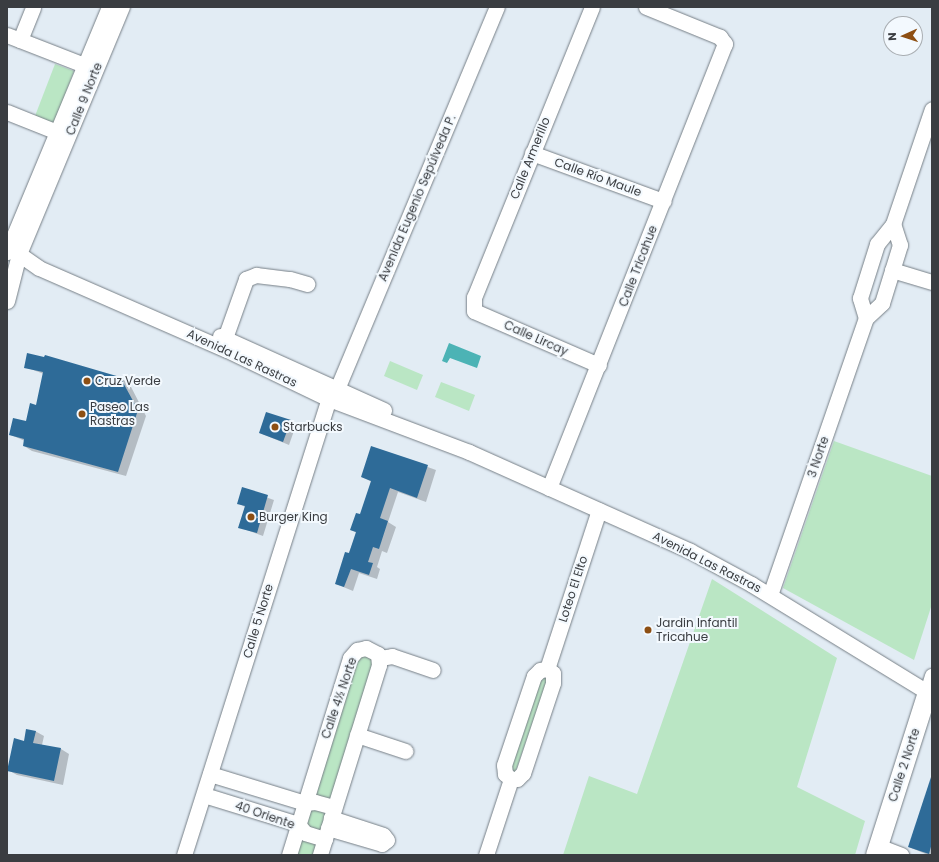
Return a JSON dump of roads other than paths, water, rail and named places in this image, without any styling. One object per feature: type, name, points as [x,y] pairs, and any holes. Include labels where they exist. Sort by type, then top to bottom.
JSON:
[{"type":"main road","name":"Calle 2 Norte","points":[[877,851],[930,688]]},
{"type":"street","points":[[33,7],[13,38],[91,68]]},
{"type":"street","name":"Avenida Eugenio Sepúlveda P.","points":[[333,394],[497,7]]},
{"type":"street","name":"Calle Armerillo","points":[[474,311],[474,298],[592,7]]},
{"type":"street","name":"Calle Tricahue","points":[[549,488],[725,44],[720,37],[646,7]]},
{"type":"street","name":"Calle 9 Norte","points":[[7,301],[10,251],[41,189],[113,11]]},
{"type":"street","points":[[866,318],[860,298],[876,244],[893,224],[932,109]]},
{"type":"street","points":[[7,112],[64,135]]},
{"type":"street","name":"Calle Río Maule","points":[[532,153],[663,201]]},
{"type":"street","name":"3 Norte","points":[[770,595],[866,318],[882,304],[900,245],[893,224]]},
{"type":"street","name":"Avenida Las Rastras","points":[[10,251],[46,271],[227,350],[469,452],[690,550],[930,688]]},
{"type":"street","name":"Avenida Las Rastras","points":[[10,251],[61,269],[225,338],[333,394]]},
{"type":"street","points":[[892,270],[932,282]]},
{"type":"street","points":[[225,338],[246,279],[256,274],[290,279],[307,284]]},
{"type":"street","name":"Calle Lircay","points":[[474,311],[599,365]]},
{"type":"street","name":"Calle 5 Norte","points":[[184,855],[333,394]]},
{"type":"street","name":"Loteo El Elto","points":[[547,669],[599,510]]},
{"type":"street","name":"Calle 4½ Norte","points":[[289,855],[350,658],[357,650],[366,648],[375,651],[380,658]]},
{"type":"street","points":[[320,855],[380,658],[396,657],[433,670]]},
{"type":"street","points":[[547,669],[553,673],[554,680],[523,773],[517,779],[510,779],[504,774],[504,768],[534,676],[540,670],[547,669]]},
{"type":"street","points":[[357,735],[405,750]]},
{"type":"street","name":"40 Oriente","points":[[204,795],[298,824],[305,832],[329,823],[315,802],[305,804],[210,774]]},
{"type":"street","points":[[486,855],[510,779]]},
{"type":"street","points":[[877,851],[901,855]]},
{"type":"water","points":[[449,343],[481,356],[477,368],[450,358],[447,363],[442,361]]},
{"type":"place","name":"Cruz Verde","points":[[87,381]]},
{"type":"place","name":"Paseo Las Rastras","points":[[82,414]]},
{"type":"place","name":"Starbucks","points":[[275,427]]},
{"type":"place","name":"Burger King","points":[[251,517]]},
{"type":"place","name":"Jardin Infantil Tricahue","points":[[648,630]]}]
